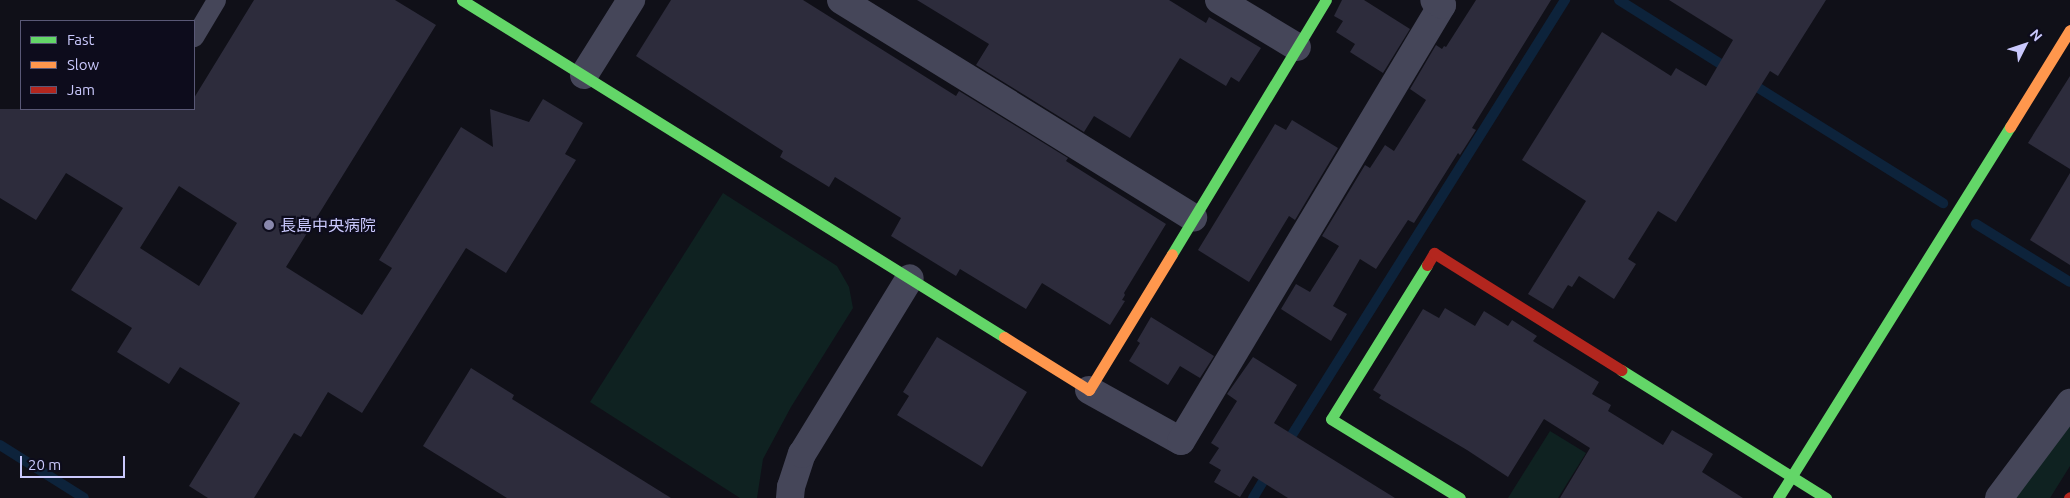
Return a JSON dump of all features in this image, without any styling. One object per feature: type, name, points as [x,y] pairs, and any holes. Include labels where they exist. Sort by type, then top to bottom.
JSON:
[{"type":"street","points":[[462,0],[1089,390],[1181,441],[1442,5],[1434,0]]},
{"type":"street","points":[[584,75],[632,0]]},
{"type":"street","points":[[841,0],[1193,217]]},
{"type":"street","points":[[1220,0],[1297,47]]},
{"type":"street","points":[[1089,390],[1326,0]]},
{"type":"street","points":[[1778,498],[2070,30]]},
{"type":"street","points":[[1460,498],[1331,419],[1434,253],[1826,498]]},
{"type":"street","points":[[790,498],[791,487],[802,454],[910,278]]},
{"type":"street","points":[[1999,498],[2070,403]]},
{"type":"lane","points":[[195,35],[216,0]]},
{"type":"green space","points":[[723,193],[837,266],[849,287],[853,308],[791,407],[763,459],[757,498],[740,498],[590,402]]},
{"type":"green space","points":[[2070,419],[2070,466],[2050,498],[2011,498]]},
{"type":"green space","points":[[1550,431],[1586,453],[1558,498],[1508,498]]},
{"type":"building","points":[[254,0],[395,0],[436,25],[286,267],[362,315],[392,268],[379,260],[461,127],[493,147],[490,109],[529,122],[543,99],[583,123],[565,154],[576,160],[506,273],[466,248],[362,413],[328,392],[301,437],[294,433],[254,498],[208,498],[189,486],[240,403],[180,367],[169,384],[117,352],[132,328],[71,290],[123,208],[66,173],[36,220],[0,198],[0,109],[195,110],[195,96]],"holes":[[[179,186],[237,223],[199,286],[140,248]]]},
{"type":"building","points":[[671,0],[803,0],[956,96],[959,91],[1068,158],[1066,161],[1166,224],[1124,293],[1125,295],[1122,300],[1125,301],[1110,325],[1042,283],[1026,309],[960,269],[956,276],[891,236],[901,218],[835,177],[829,187],[780,157],[783,151],[636,56]]},
{"type":"building","points":[[917,0],[1169,0],[1206,23],[1209,17],[1261,48],[1239,82],[1231,77],[1226,86],[1180,58],[1130,138],[1094,116],[1084,132],[976,65],[989,44]]},
{"type":"building","points":[[1342,0],[1364,0],[1410,29],[1383,73],[1350,52],[1355,44],[1336,32],[1343,21],[1334,16]]},
{"type":"building","points":[[1476,0],[1551,0],[1472,128],[1476,130],[1460,155],[1458,153],[1414,223],[1408,220],[1376,269],[1360,259],[1333,306],[1347,314],[1331,341],[1281,309],[1296,284],[1310,292],[1339,246],[1322,236],[1365,165],[1370,168],[1385,145],[1394,151],[1426,100],[1410,89],[1436,45],[1442,49],[1444,46],[1446,47]]},
{"type":"building","points":[[1669,0],[1826,0],[1778,76],[1770,71],[1676,222],[1658,211],[1628,259],[1636,264],[1614,299],[1579,276],[1572,287],[1568,285],[1553,309],[1528,294],[1586,201],[1522,160],[1602,32],[1671,76],[1676,68],[1706,86],[1733,40]]},
{"type":"building","points":[[2070,76],[2070,169],[2028,143]]},
{"type":"building","points":[[1292,120],[1338,148],[1295,220],[1289,216],[1249,282],[1198,250],[1275,124],[1286,130]]},
{"type":"building","points":[[2070,173],[2070,265],[2030,240]]},
{"type":"building","points":[[1445,308],[1475,326],[1484,311],[1508,326],[1512,320],[1537,336],[1533,341],[1599,382],[1592,394],[1611,405],[1608,411],[1663,445],[1672,430],[1713,454],[1702,472],[1743,498],[1560,498],[1590,448],[1544,419],[1508,477],[1467,450],[1379,398],[1381,395],[1373,390],[1423,309],[1439,318]]},
{"type":"building","points":[[1151,317],[1214,356],[1200,378],[1180,366],[1168,385],[1129,361],[1140,343],[1137,341]]},
{"type":"building","points":[[937,337],[1027,392],[982,467],[897,415],[909,396],[903,392]]},
{"type":"building","points":[[1253,357],[1297,385],[1274,423],[1395,498],[1288,498],[1253,476],[1240,497],[1214,482],[1221,470],[1209,463],[1219,448],[1211,443],[1237,401],[1227,394]]},
{"type":"building","points":[[471,368],[514,395],[512,399],[671,498],[507,498],[423,446]]},
{"type":"waterway","points":[[1285,446],[1565,0]]},
{"type":"waterway","points":[[1619,0],[1730,70]]},
{"type":"waterway","points":[[1749,82],[1943,203]]},
{"type":"waterway","points":[[1976,224],[2070,282]]},
{"type":"waterway","points":[[0,445],[84,498]]},
{"type":"waterway","points":[[1253,498],[1269,471]]},
{"type":"traffic: fast","points":[[462,0],[1004,337]]},
{"type":"traffic: fast","points":[[1172,254],[1326,0]]},
{"type":"traffic: fast","points":[[1778,498],[2010,127]]},
{"type":"traffic: fast","points":[[1427,265],[1331,419],[1460,498]]},
{"type":"traffic: fast","points":[[1621,370],[1826,498]]},
{"type":"traffic: slow","points":[[2010,127],[2070,30]]},
{"type":"traffic: slow","points":[[1004,337],[1089,390],[1172,254]]},
{"type":"traffic: jam","points":[[1427,265],[1434,253],[1621,370]]},
{"type":"place","name":"長島中央病院","points":[[269,225]]}]
